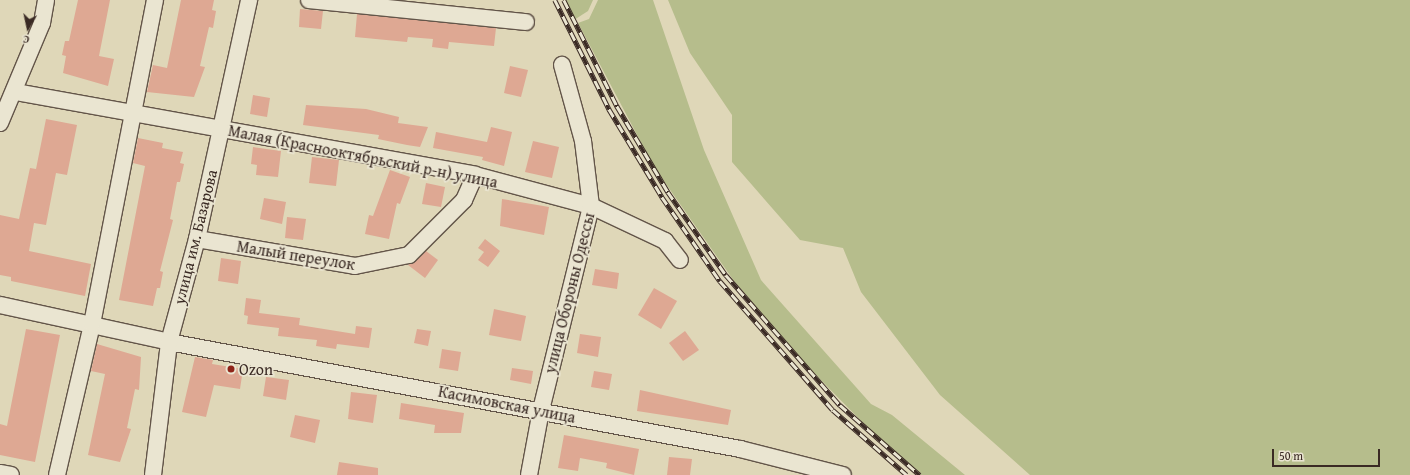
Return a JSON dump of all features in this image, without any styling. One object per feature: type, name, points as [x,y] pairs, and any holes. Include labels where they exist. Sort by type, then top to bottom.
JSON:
[{"type":"street","points":[[0,123],[16,92],[42,23],[46,0]]},
{"type":"street","points":[[57,475],[92,324],[154,0]]},
{"type":"street","name":"улица им. Базарова","points":[[154,475],[169,342],[197,239],[249,0]]},
{"type":"street","points":[[309,0],[526,22]]},
{"type":"street","name":"улица Обороны Одессы","points":[[529,475],[541,410],[591,206],[583,141],[562,64]]},
{"type":"street","name":"Малая (Краснооктябрьский р-н) улица","points":[[16,92],[475,175],[591,206],[665,241],[680,260]]},
{"type":"street","name":"Малый переулок","points":[[197,239],[355,266],[409,255],[464,200],[475,175]]},
{"type":"street","name":"Касимовская улица","points":[[0,307],[92,324],[169,342],[541,410],[740,449],[843,475]]},
{"type":"street","points":[[0,473],[11,475]]},
{"type":"green space","points":[[565,0],[593,0],[588,11],[574,20]]},
{"type":"green space","points":[[598,0],[653,0],[704,150],[761,280],[871,404],[892,415],[965,475],[921,475],[878,438],[805,364],[734,281],[654,167],[578,23],[589,19]]},
{"type":"green space","points":[[668,0],[1410,0],[1410,475],[1030,475],[940,395],[861,292],[843,248],[800,240],[732,162],[732,115],[690,53]]},
{"type":"building","points":[[78,0],[110,0],[99,56],[114,59],[108,86],[63,73],[66,56],[62,55],[65,41],[69,41]]},
{"type":"building","points":[[181,0],[214,0],[212,10],[216,11],[213,28],[209,27],[200,66],[205,67],[194,97],[147,92],[153,65],[167,68]]},
{"type":"building","points":[[300,9],[323,11],[321,29],[299,27]]},
{"type":"building","points":[[357,14],[496,28],[494,46],[449,42],[448,49],[432,47],[433,39],[408,37],[407,42],[355,37]]},
{"type":"building","points":[[510,66],[528,70],[521,97],[504,93]]},
{"type":"building","points":[[253,95],[270,98],[267,117],[250,114]]},
{"type":"building","points":[[306,105],[366,109],[399,117],[398,123],[428,127],[420,147],[407,145],[378,139],[379,135],[303,125]]},
{"type":"building","points":[[46,119],[77,125],[67,175],[56,173],[46,225],[34,223],[29,251],[91,264],[85,296],[11,281],[11,277],[0,275],[0,215],[19,219],[30,168],[36,169]]},
{"type":"building","points":[[491,127],[512,132],[504,166],[482,160],[483,157],[433,148],[436,132],[487,142]]},
{"type":"building","points":[[138,138],[163,143],[162,148],[183,152],[180,163],[184,164],[180,182],[177,182],[170,219],[173,220],[160,271],[163,272],[160,288],[157,288],[153,306],[119,300],[145,166],[133,163]]},
{"type":"building","points":[[533,141],[559,147],[552,178],[525,172]]},
{"type":"building","points":[[253,147],[281,151],[278,177],[256,175],[257,165],[251,164]]},
{"type":"building","points":[[312,157],[339,160],[336,186],[309,183]]},
{"type":"building","points":[[390,170],[410,177],[400,204],[397,203],[389,239],[365,234],[369,215],[373,216]]},
{"type":"building","points":[[426,183],[445,187],[441,207],[422,204]]},
{"type":"building","points":[[264,198],[286,202],[282,224],[260,219]]},
{"type":"building","points":[[502,199],[549,207],[544,235],[500,226]]},
{"type":"building","points":[[287,217],[306,219],[303,240],[285,238]]},
{"type":"building","points":[[485,239],[500,251],[488,267],[478,260],[484,252],[478,248]]},
{"type":"building","points":[[426,251],[438,260],[425,278],[408,265]]},
{"type":"building","points":[[221,258],[241,261],[238,284],[218,281]]},
{"type":"building","points":[[595,269],[619,273],[617,289],[592,285]]},
{"type":"building","points":[[654,288],[677,301],[661,329],[638,315]]},
{"type":"building","points":[[246,298],[261,300],[259,313],[300,318],[299,325],[355,334],[356,326],[372,328],[369,348],[337,344],[336,349],[316,346],[317,340],[278,336],[279,328],[247,324],[248,316],[244,315]]},
{"type":"building","points":[[494,309],[526,316],[521,341],[489,335]]},
{"type":"building","points":[[26,329],[60,335],[35,462],[0,455],[0,424],[7,426]]},
{"type":"building","points":[[417,329],[431,331],[428,346],[414,343]]},
{"type":"building","points":[[685,331],[699,350],[683,361],[669,343]]},
{"type":"building","points":[[580,334],[601,337],[598,357],[577,353]]},
{"type":"building","points":[[97,344],[141,357],[139,390],[135,389],[127,428],[131,429],[120,462],[88,455],[105,374],[91,371]]},
{"type":"building","points":[[442,349],[461,352],[458,371],[439,368]]},
{"type":"building","points":[[195,357],[213,360],[212,364],[243,369],[240,389],[214,385],[206,417],[182,412]]},
{"type":"building","points":[[512,368],[533,371],[531,384],[510,380]]},
{"type":"building","points":[[594,371],[612,374],[609,390],[591,387]]},
{"type":"building","points":[[266,377],[289,380],[286,400],[263,396]]},
{"type":"building","points":[[640,390],[731,410],[728,425],[637,411]]},
{"type":"building","points":[[351,392],[377,395],[373,423],[348,419]]},
{"type":"building","points":[[401,403],[464,413],[461,433],[434,433],[435,425],[399,419]]},
{"type":"building","points":[[295,415],[320,420],[315,443],[290,437]]},
{"type":"building","points":[[564,435],[639,449],[634,475],[606,468],[607,463],[580,458],[578,471],[558,468]]},
{"type":"building","points":[[669,457],[692,459],[690,475],[667,475]]},
{"type":"building","points":[[339,462],[378,468],[378,475],[337,475]]},
{"type":"railway","points":[[555,0],[609,109],[662,197],[720,281],[833,410],[907,475]]},
{"type":"railway","points":[[564,0],[617,106],[668,192],[726,275],[840,405],[920,475]]},
{"type":"place","name":"Ozon","points":[[231,369]]}]
